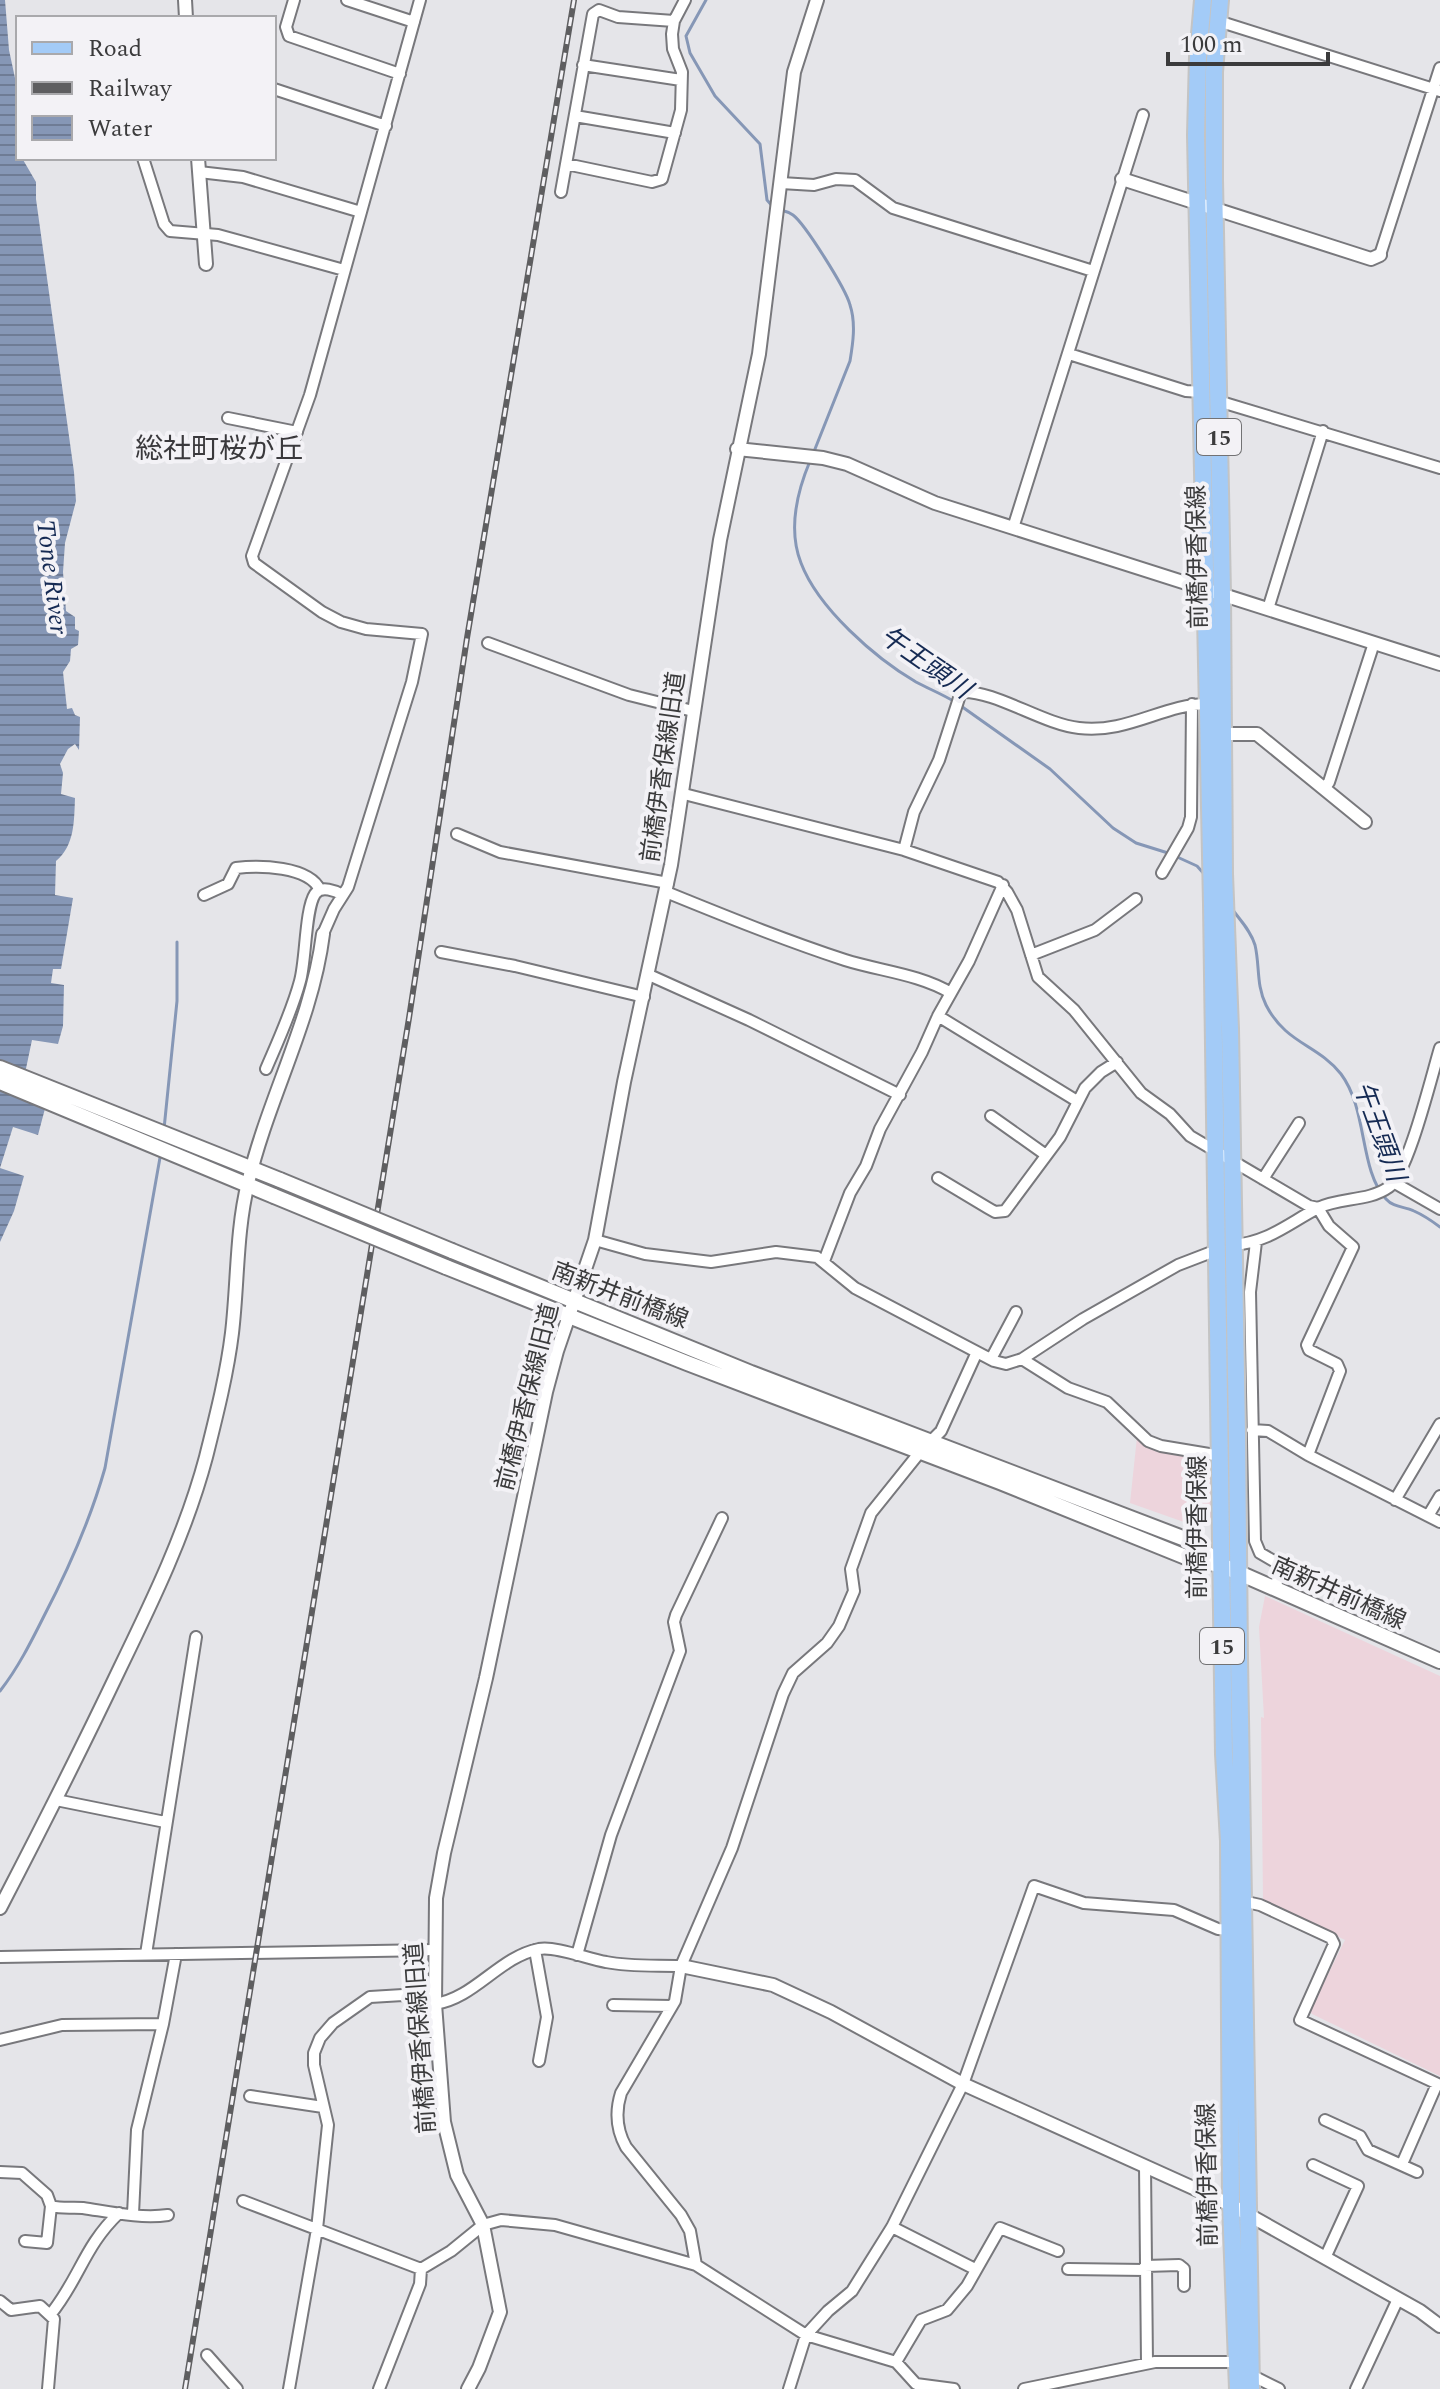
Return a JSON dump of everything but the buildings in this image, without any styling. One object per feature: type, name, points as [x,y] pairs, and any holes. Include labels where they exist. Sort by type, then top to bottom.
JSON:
[{"type":"main road","name":"前橋伊香保線","points":[[1203,0],[1196,97],[1204,588],[1199,704],[1211,861],[1215,1150],[1225,1248],[1238,1573],[1242,1901],[1251,2111],[1248,2215],[1251,2382]]},
{"type":"main road","name":"前橋伊香保線","points":[[1220,0],[1213,95],[1214,208],[1224,874],[1233,1161],[1225,1248],[1221,1565],[1230,1930],[1231,2205],[1238,2389]]},
{"type":"main road","name":"南新井前橋線","points":[[0,1068],[252,1168],[926,1447]]},
{"type":"main road","name":"南新井前橋線","points":[[0,1082],[569,1317],[1193,1542],[1221,1565],[1440,1661]]},
{"type":"street","points":[[294,0],[286,27],[287,35],[400,74]]},
{"type":"street","points":[[347,0],[414,22]]},
{"type":"street","points":[[0,1908],[56,1800],[175,1550],[205,1459],[232,1336],[239,1235],[247,1185],[307,1010],[326,923],[348,887],[409,695],[422,634],[366,629],[341,622],[322,612],[253,561],[253,552],[310,395],[420,0]]},
{"type":"street","points":[[566,164],[658,182],[662,179],[681,110],[680,66],[673,49],[674,21],[685,0]]},
{"type":"street","name":"前橋伊香保線旧道","points":[[468,2389],[500,2312],[483,2225],[457,2175],[444,2122],[435,2001],[436,1898],[546,1392],[595,1240],[619,1106],[667,888],[737,449],[759,354],[794,72],[817,0]]},
{"type":"street","points":[[561,192],[591,19],[597,10],[616,17],[674,21]]},
{"type":"street","points":[[1218,21],[1437,90]]},
{"type":"street","points":[[583,65],[681,80]]},
{"type":"street","points":[[1122,179],[1371,259],[1380,255],[1437,90],[1440,68]]},
{"type":"street","points":[[276,90],[386,126]]},
{"type":"street","points":[[1013,528],[1143,115]]},
{"type":"street","points":[[575,116],[675,133]]},
{"type":"street","points":[[144,160],[166,228],[173,232],[204,232],[344,270]]},
{"type":"street","points":[[198,160],[206,264]]},
{"type":"street","points":[[199,172],[243,177],[361,212]]},
{"type":"street","points":[[781,183],[814,185],[836,179],[855,180],[893,208],[1093,271]]},
{"type":"street","points":[[1069,354],[1186,391],[1201,392]]},
{"type":"street","points":[[1218,401],[1440,468]]},
{"type":"street","points":[[228,418],[297,432]]},
{"type":"street","points":[[1268,609],[1323,431]]},
{"type":"street","points":[[737,449],[823,458],[858,468],[935,503],[1440,664]]},
{"type":"street","points":[[488,643],[629,695],[693,711]]},
{"type":"street","points":[[1324,789],[1329,782],[1374,643]]},
{"type":"street","points":[[904,850],[914,812],[939,760],[964,691],[979,693],[1057,722],[1087,729],[1125,725],[1199,704],[1191,817],[1162,873]]},
{"type":"street","points":[[1223,734],[1257,734],[1365,822]]},
{"type":"street","points":[[684,794],[904,850],[994,879],[1003,885],[1017,910],[1038,977],[1074,1010],[1146,1098],[1170,1114],[1190,1136],[1309,1206],[1318,1208],[1329,1226],[1353,1247],[1307,1345],[1309,1350],[1340,1367],[1308,1455]]},
{"type":"street","points":[[457,834],[500,852],[667,888],[744,925],[852,962],[899,973],[951,993]]},
{"type":"street","points":[[204,895],[228,884],[236,868],[255,866],[307,875],[320,890]]},
{"type":"street","points":[[824,1261],[850,1193],[866,1166],[880,1129],[987,925],[1003,885]]},
{"type":"street","points":[[266,1069],[300,980],[315,893],[328,889],[343,895]]},
{"type":"street","points":[[1031,955],[1095,930],[1136,899]]},
{"type":"street","points":[[441,952],[644,997]]},
{"type":"street","points":[[649,975],[749,1020],[900,1095]]},
{"type":"street","points":[[938,1016],[1077,1101]]},
{"type":"street","points":[[595,1240],[645,1254],[678,1259],[711,1262],[789,1252],[824,1261],[855,1288],[1006,1364],[1022,1359],[1083,1319],[1178,1265],[1225,1248],[1256,1242],[1318,1208],[1372,1195],[1391,1185],[1411,1141],[1440,1048]]},
{"type":"street","points":[[938,1178],[988,1208],[1007,1209],[1069,1122],[1077,1101],[1093,1078],[1117,1062]]},
{"type":"street","points":[[991,1116],[1046,1155]]},
{"type":"street","points":[[1263,1179],[1299,1123]]},
{"type":"street","points":[[1391,1185],[1440,1209]]},
{"type":"street","points":[[1256,1242],[1250,1292],[1255,1541],[1260,1553],[1279,1564],[1276,1590]]},
{"type":"street","points":[[991,1359],[1016,1312]]},
{"type":"street","points":[[696,2265],[690,2231],[681,2215],[626,2147],[620,2135],[616,2109],[621,2093],[672,2006],[681,1966],[732,1848],[782,1697],[793,1673],[827,1643],[839,1626],[854,1591],[851,1569],[871,1513],[941,1431],[977,1352]]},
{"type":"street","points":[[1022,1359],[1068,1388],[1107,1402],[1148,1441],[1221,1456]]},
{"type":"street","points":[[1395,1500],[1440,1424]]},
{"type":"street","points":[[1252,1430],[1268,1431],[1308,1455],[1440,1522]]},
{"type":"street","points":[[1428,1516],[1440,1496]]},
{"type":"street","points":[[577,1955],[611,1835],[680,1651],[675,1630],[676,1615],[722,1518]]},
{"type":"street","points":[[146,1954],[196,1637]]},
{"type":"street","points":[[56,1800],[165,1822]]},
{"type":"street","points":[[789,2389],[806,2335],[852,2291],[892,2227],[963,2084],[1034,1886],[1084,1903],[1174,1910],[1218,1929],[1230,1930]]},
{"type":"street","points":[[1242,1901],[1260,1905],[1331,1938],[1334,1944],[1300,2020],[1439,2084],[1402,2164]]},
{"type":"street","points":[[289,2389],[317,2229],[328,2125],[314,2065],[314,2053],[320,2038],[333,2023],[370,1997],[403,1995],[448,2002],[513,1959],[541,1948],[609,1963],[681,1966],[773,1985],[831,2012],[963,2084],[1231,2205],[1440,2326]]},
{"type":"street","points":[[0,1957],[434,1950]]},
{"type":"street","points":[[535,1950],[547,2017],[539,2061]]},
{"type":"street","points":[[133,2214],[137,2130],[163,2024],[176,1954]]},
{"type":"street","points":[[613,2005],[672,2006]]},
{"type":"street","points":[[0,2040],[62,2025],[163,2024]]},
{"type":"street","points":[[250,2096],[323,2107]]},
{"type":"street","points":[[1325,2120],[1360,2136],[1368,2150],[1417,2172]]},
{"type":"street","points":[[1313,2165],[1358,2186],[1325,2258]]},
{"type":"street","points":[[1145,2166],[1147,2363]]},
{"type":"street","points":[[0,2172],[22,2173],[47,2195],[51,2206],[47,2243],[25,2241]]},
{"type":"street","points":[[243,2201],[421,2269]]},
{"type":"street","points":[[51,2206],[168,2215]]},
{"type":"street","points":[[50,2315],[68,2293],[89,2247],[102,2228],[119,2213]]},
{"type":"street","points":[[421,2269],[451,2251],[483,2225],[501,2220],[555,2225],[696,2265],[806,2335],[896,2362],[917,2387],[954,2389]]},
{"type":"street","points":[[892,2227],[975,2269]]},
{"type":"street","points":[[896,2362],[921,2320],[947,2310],[967,2286],[1000,2228],[1058,2251]]},
{"type":"street","points":[[1068,2269],[1179,2265],[1184,2269],[1184,2286]]},
{"type":"street","points":[[379,2389],[420,2284],[421,2269]]},
{"type":"street","points":[[1356,2389],[1398,2299]]},
{"type":"street","points":[[0,2303],[11,2310],[40,2306],[54,2319],[48,2389]]},
{"type":"street","points":[[207,2355],[237,2389]]},
{"type":"street","points":[[1024,2389],[1147,2363],[1237,2362]]},
{"type":"street","points":[[1251,2382],[1279,2389]]},
{"type":"shaded area","points":[[1137,1437],[1210,1457],[1214,1517],[1198,1527],[1130,1503]]},
{"type":"shaded area","points":[[1265,1596],[1440,1676],[1440,2076],[1312,2014],[1310,2011],[1345,1940],[1263,1900],[1261,1717],[1264,1718],[1259,1627]]},
{"type":"water","name":"Tone River","points":[[0,0],[5,0],[9,50],[16,83],[16,160],[23,160],[36,182],[74,472],[76,501],[65,543],[63,572],[66,611],[75,617],[75,629],[79,631],[78,645],[71,649],[70,661],[63,672],[67,709],[72,708],[75,715],[80,717],[79,750],[75,744],[68,749],[60,764],[63,773],[61,794],[75,798],[70,840],[56,861],[55,895],[73,898],[61,969],[53,969],[51,983],[64,985],[63,1026],[58,1044],[32,1040],[24,1078],[51,1086],[38,1135],[13,1127],[0,1168]]},
{"type":"water","points":[[0,1168],[24,1176],[14,1211],[0,1242]]},
{"type":"waterway","name":"午王頭川","points":[[706,0],[686,36],[690,53],[715,96],[760,144],[767,200],[774,208]]},
{"type":"waterway","name":"午王頭川","points":[[781,210],[793,215],[815,243],[847,297],[853,319],[850,361],[813,454]]},
{"type":"waterway","name":"午王頭川","points":[[810,461],[801,485],[795,524],[797,550],[809,580],[834,614],[866,646],[900,672],[955,702]]},
{"type":"waterway","name":"午王頭川","points":[[961,706],[1050,769],[1113,828],[1136,843],[1168,853]]},
{"type":"waterway","name":"午王頭川","points":[[1175,856],[1197,866],[1205,875]]},
{"type":"waterway","name":"午王頭川","points":[[1232,909],[1253,940],[1261,990],[1274,1018],[1292,1036],[1332,1064],[1350,1089],[1377,1187],[1389,1202],[1410,1209],[1440,1227]]},
{"type":"waterway","points":[[164,1129],[177,1001],[177,942]]},
{"type":"waterway","points":[[0,1691],[24,1655],[62,1580],[86,1525],[105,1468],[161,1152]]},
{"type":"railway","points":[[185,2389],[409,1018],[467,638],[574,0]]},
{"type":"district","name":"総社町桜が丘","points":[[219,448]]}]
